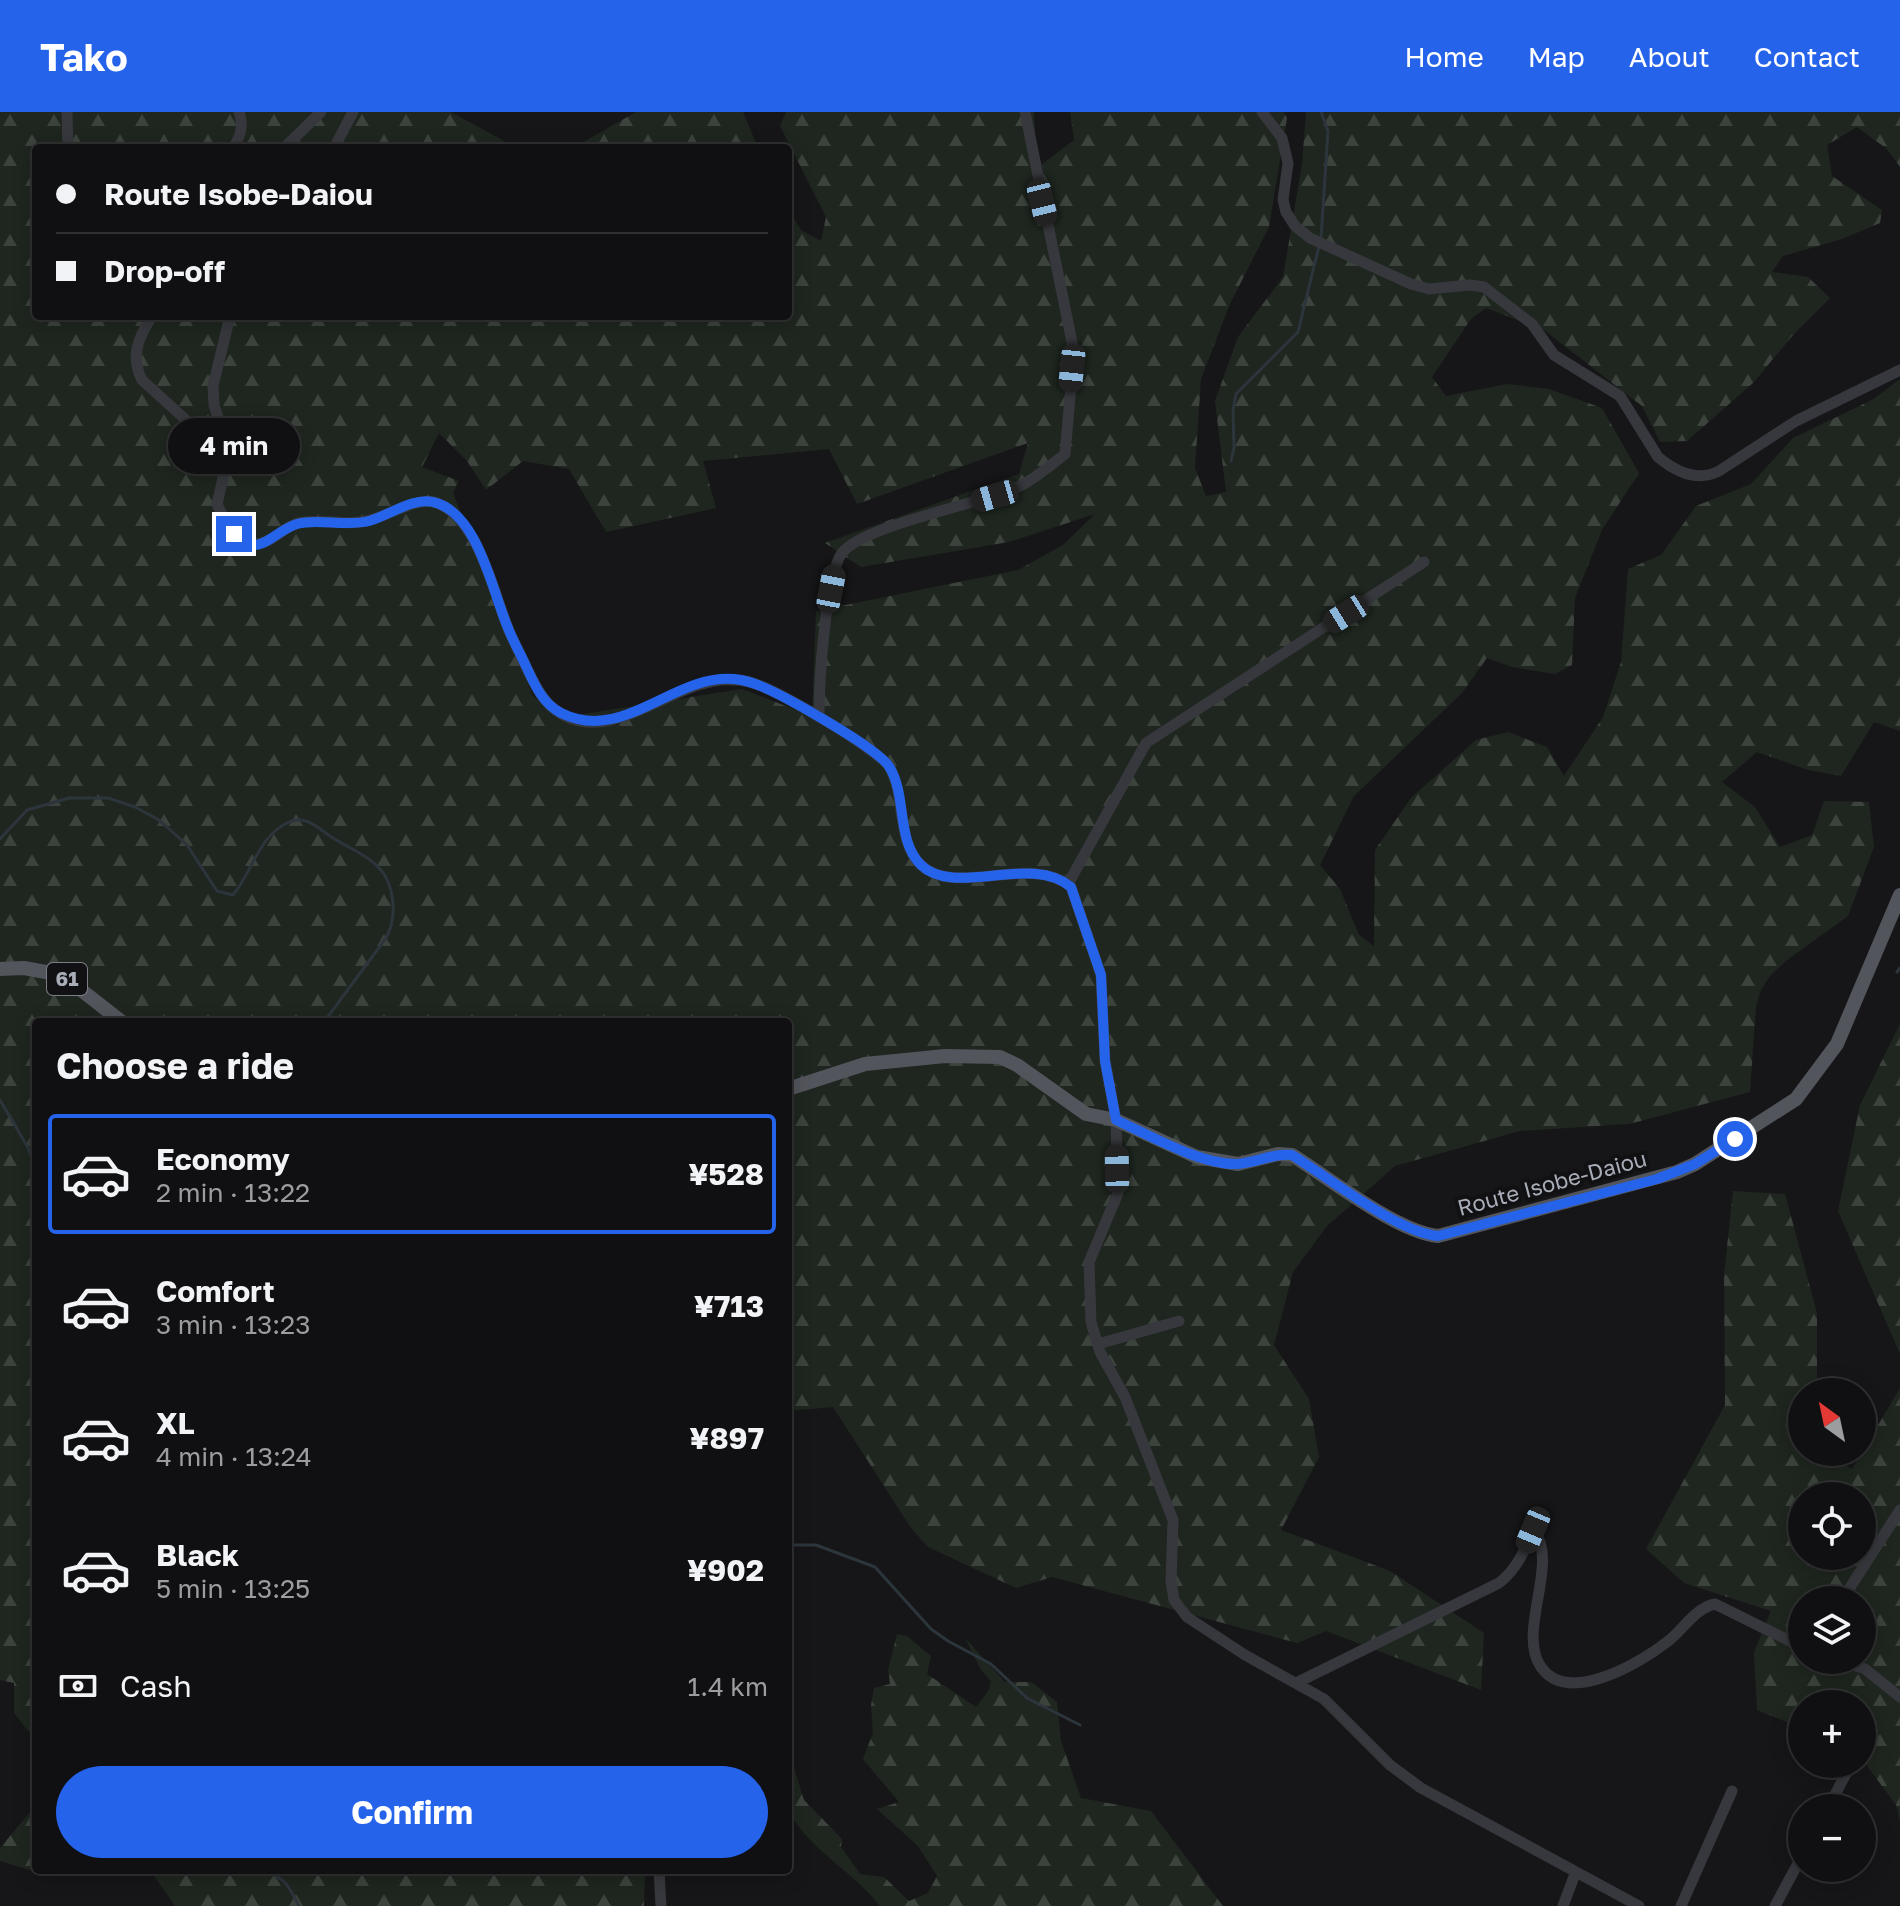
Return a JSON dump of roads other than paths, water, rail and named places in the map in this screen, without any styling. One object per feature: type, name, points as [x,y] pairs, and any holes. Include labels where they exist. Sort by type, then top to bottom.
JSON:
[{"type":"main road","name":"Route Isobe-Daiou","points":[[792,1088],[865,1064],[945,1056],[1000,1057],[1017,1065],[1086,1114],[1116,1120],[1197,1157],[1238,1164],[1278,1154],[1292,1155],[1399,1224],[1421,1235],[1438,1236],[1657,1179],[1695,1164],[1796,1099],[1837,1044],[1900,895]]},
{"type":"main road","name":"61","points":[[0,969],[24,968],[62,975],[117,1018]]},
{"type":"street","points":[[67,112],[68,144]]},
{"type":"street","points":[[236,144],[242,123],[239,112]]},
{"type":"street","points":[[288,144],[321,112]]},
{"type":"street","points":[[336,144],[353,112]]},
{"type":"street","points":[[819,717],[818,688],[831,589],[840,556],[847,548],[874,533],[1020,486],[1065,454],[1074,352],[1025,112]]},
{"type":"street","points":[[1262,112],[1282,138],[1288,163],[1283,200],[1295,226],[1310,238],[1411,284],[1429,289],[1470,285],[1484,287],[1532,324],[1554,355],[1620,396],[1658,457],[1698,478],[1719,471],[1796,421],[1900,370]]},
{"type":"street","points":[[150,320],[135,351],[137,371],[142,380],[229,459]]},
{"type":"street","points":[[229,320],[213,386],[214,405],[229,459],[217,504],[234,534],[245,544],[252,546],[267,541],[300,523],[351,524],[370,521],[428,501],[450,511],[464,525],[481,554],[507,626],[535,686],[551,707],[597,723],[643,710],[701,683],[732,679],[760,685],[819,717],[890,766],[903,812],[907,843],[922,866],[943,876],[1044,873],[1061,879],[1071,887],[1101,975],[1104,996],[1103,1046],[1116,1120],[1118,1193],[1089,1262],[1091,1322],[1098,1344],[1125,1397],[1173,1520],[1171,1581],[1174,1600],[1187,1617],[1324,1699],[1390,1765],[1421,1788],[1639,1906]]},
{"type":"street","points":[[1068,884],[1146,743],[1424,562]]},
{"type":"street","points":[[1098,1344],[1179,1321]]},
{"type":"street","points":[[1851,1586],[1900,1510]]},
{"type":"street","points":[[1296,1683],[1499,1583],[1523,1555],[1533,1530],[1542,1543],[1543,1556],[1534,1623],[1537,1662],[1552,1678],[1569,1683],[1586,1683],[1620,1670],[1652,1653],[1696,1614],[1715,1604],[1788,1640]]},
{"type":"street","points":[[1871,1674],[1900,1697]]},
{"type":"street","points":[[1681,1906],[1732,1791]]},
{"type":"street","points":[[659,1874],[661,1906]]},
{"type":"street","points":[[1563,1906],[1575,1874]]},
{"type":"street","points":[[1775,1906],[1788,1882]]},
{"type":"waterway","points":[[1321,112],[1328,131],[1321,238]]},
{"type":"waterway","points":[[1231,461],[1236,394],[1298,332],[1319,246]]},
{"type":"waterway","points":[[0,839],[27,810],[69,798],[108,798],[135,807],[159,820],[187,845],[217,891],[233,895],[270,836],[295,820],[312,824],[382,871],[390,889],[393,909],[386,938],[327,1018]]},
{"type":"waterway","points":[[1897,972],[1900,968]]},
{"type":"waterway","points":[[0,1100],[32,1158]]},
{"type":"waterway","points":[[792,1545],[816,1545],[875,1567],[931,1629],[991,1664],[1027,1698],[1080,1725]]},
{"type":"waterway","points":[[270,1874],[285,1882],[299,1906]]}]
